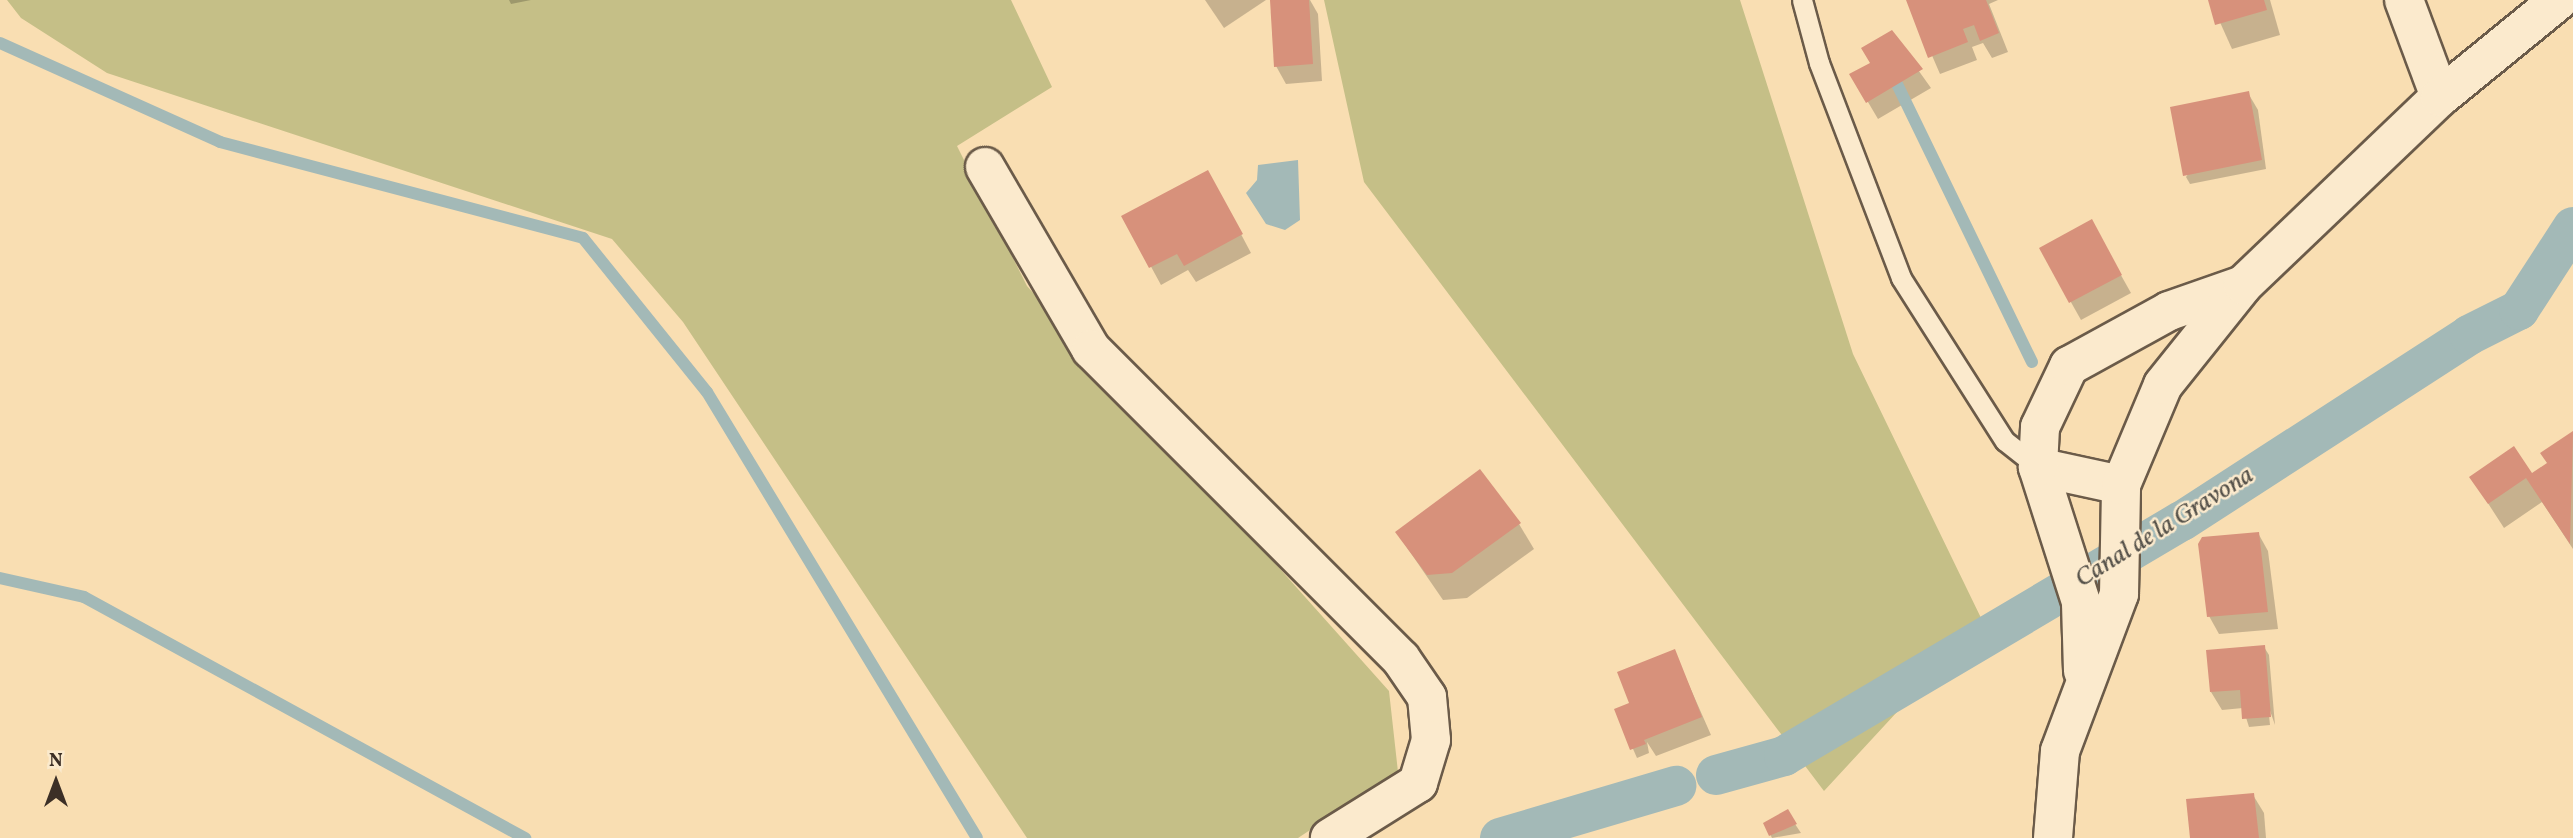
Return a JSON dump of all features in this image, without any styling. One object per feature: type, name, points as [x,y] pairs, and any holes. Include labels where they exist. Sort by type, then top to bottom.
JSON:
[{"type":"street","points":[[2404,0],[2440,97]]},
{"type":"street","points":[[2053,838],[2060,751],[2119,594],[2121,485],[2163,385],[2243,285],[2440,97],[2559,0]]},
{"type":"street","points":[[985,167],[1091,349],[1401,659],[1427,697],[1431,740],[1418,783],[1329,838]]},
{"type":"street","points":[[2083,694],[2081,602],[2038,467],[2040,426],[2069,366],[2169,311],[2243,285]]},
{"type":"street","points":[[2038,467],[2121,485]]},
{"type":"lane","points":[[1802,0],[1819,63],[1901,278],[2006,441],[2038,467]]},
{"type":"shaded area","points":[[7,0],[1011,0],[1052,87],[957,146],[1027,286],[1389,691],[1398,772],[1298,838],[1027,838],[683,322],[612,239],[107,73],[21,18]]},
{"type":"shaded area","points":[[1324,0],[1740,0],[1853,354],[1982,620],[1824,791],[1364,182]]},
{"type":"water","points":[[1298,160],[1300,220],[1285,230],[1266,224],[1246,193],[1257,180],[1258,165]]},
{"type":"building","points":[[1270,0],[1309,0],[1313,64],[1274,67]]},
{"type":"building","points":[[1906,0],[1986,0],[1999,33],[1980,41],[1974,25],[1963,29],[1968,42],[1928,58]]},
{"type":"building","points":[[2208,0],[2264,0],[2267,10],[2215,25]]},
{"type":"building","points":[[1892,30],[1923,69],[1866,103],[1849,74],[1870,63],[1861,48]]},
{"type":"building","points":[[2249,91],[2262,160],[2183,176],[2170,107]]},
{"type":"building","points":[[1208,170],[1243,234],[1184,266],[1177,254],[1149,268],[1121,216]]},
{"type":"building","points":[[2092,219],[2122,275],[2069,303],[2039,248]]},
{"type":"building","points":[[2573,431],[2570,544],[2526,478],[2488,504],[2469,477],[2514,446],[2532,473],[2547,463],[2540,453]]},
{"type":"building","points":[[1480,469],[1521,523],[1452,573],[1427,575],[1395,532]]},
{"type":"building","points":[[2259,532],[2268,612],[2207,617],[2198,544],[2202,537]]},
{"type":"building","points":[[2265,645],[2271,717],[2242,719],[2240,690],[2210,692],[2206,650]]},
{"type":"building","points":[[1675,649],[1702,717],[1644,740],[1646,744],[1630,750],[1614,709],[1629,703],[1617,672]]},
{"type":"building","points":[[2254,793],[2259,838],[2190,838],[2186,799]]},
{"type":"building","points":[[1788,809],[1797,824],[1769,836],[1763,823]]},
{"type":"waterway","points":[[0,43],[220,142],[583,238],[707,392],[977,838]]},
{"type":"waterway","points":[[1897,84],[2032,362]]},
{"type":"waterway","name":"Canal de la Gravona","points":[[1716,775],[1784,756],[2182,521],[2469,335],[2519,310],[2573,227]]},
{"type":"waterway","points":[[0,578],[84,597],[525,838]]},
{"type":"waterway","name":"Canal de la Gravona","points":[[1500,838],[1676,786]]}]
